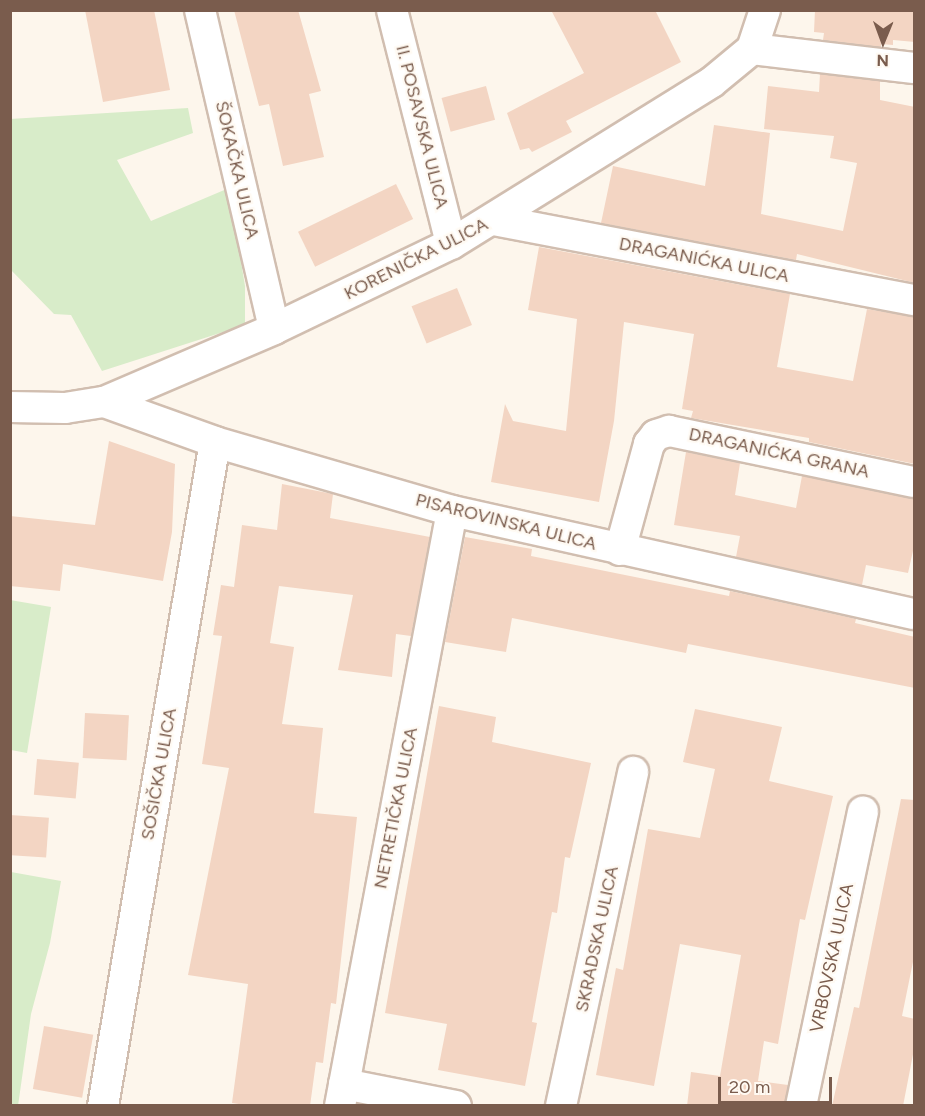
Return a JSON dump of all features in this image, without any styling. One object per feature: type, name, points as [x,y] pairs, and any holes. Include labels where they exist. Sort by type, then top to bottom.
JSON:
[{"type":"street","name":"ŠOKAČKA ULICA","points":[[200,10],[274,329]]},
{"type":"street","name":"II. POSAVSKA ULICA","points":[[392,10],[451,244]]},
{"type":"street","points":[[765,10],[752,49],[915,68]]},
{"type":"street","name":"KORENIČKA ULICA","points":[[10,407],[65,408],[104,402],[274,329],[451,244],[494,220],[712,82],[752,49]]},
{"type":"street","name":"DRAGANIĆKA ULICA","points":[[494,220],[915,300]]},
{"type":"street","name":"PISAROVINSKA ULICA","points":[[104,402],[215,442],[453,511],[915,615]]},
{"type":"street","name":"DRAGANIĆKA GRANA","points":[[620,550],[649,444],[656,435],[669,431],[915,482]]},
{"type":"street","name":"SOŠIČKA ULICA","points":[[103,1106],[215,442]]},
{"type":"street","name":"NETRETIČKA ULICA","points":[[342,1095],[453,511]]},
{"type":"street","name":"SKRADSKA ULICA","points":[[561,1106],[633,772]]},
{"type":"street","name":"VRBOVSKA ULICA","points":[[801,1106],[863,811]]},
{"type":"street","points":[[342,1095],[456,1106]]},
{"type":"green space","points":[[188,108],[193,133],[117,160],[151,221],[229,188],[245,286],[245,325],[102,371],[71,315],[54,314],[11,270],[10,119]]},
{"type":"green space","points":[[10,600],[51,607],[27,753],[11,750]]},
{"type":"green space","points":[[11,872],[61,881],[50,943],[31,1014],[18,1106],[10,1105]]},
{"type":"building","points":[[85,10],[154,10],[170,90],[103,102]]},
{"type":"building","points":[[234,10],[298,10],[321,91],[309,94],[324,157],[283,166],[269,104],[259,106]]},
{"type":"building","points":[[551,10],[655,10],[681,62],[566,121],[572,132],[532,152],[529,148],[520,150],[507,113],[584,73]]},
{"type":"building","points":[[815,10],[915,10],[915,42],[893,40],[893,45],[881,44],[881,47],[823,40],[824,33],[814,32]]},
{"type":"building","points":[[820,74],[880,81],[880,100],[915,107],[915,283],[797,254],[796,260],[601,223],[613,166],[705,186],[714,125],[770,133],[761,214],[843,231],[857,163],[830,158],[834,136],[764,129],[768,86],[819,92]]},
{"type":"building","points":[[486,86],[495,120],[451,132],[442,98]]},
{"type":"building","points":[[396,184],[413,219],[315,267],[298,232]]},
{"type":"building","points":[[539,247],[790,294],[777,367],[853,381],[867,309],[915,317],[915,464],[809,442],[809,438],[691,418],[693,411],[682,409],[694,334],[624,322],[614,421],[599,502],[491,482],[505,404],[513,421],[566,431],[577,319],[528,310]]},
{"type":"building","points":[[457,288],[472,325],[427,343],[412,306]]},
{"type":"building","points":[[109,441],[175,464],[172,532],[163,581],[63,564],[60,591],[10,586],[10,516],[95,525]]},
{"type":"building","points":[[686,452],[740,463],[735,495],[796,508],[802,476],[915,499],[915,542],[908,573],[866,565],[862,585],[736,557],[740,536],[674,525]]},
{"type":"building","points":[[282,484],[333,494],[330,518],[430,537],[411,636],[396,634],[392,677],[338,670],[353,595],[279,586],[270,643],[294,647],[282,724],[323,728],[314,813],[357,817],[336,1004],[331,1003],[323,1063],[316,1062],[310,1106],[252,1106],[232,1103],[248,984],[188,975],[229,768],[202,764],[222,636],[213,635],[221,585],[234,587],[242,525],[277,530]]},
{"type":"building","points":[[465,537],[532,549],[531,556],[729,596],[730,591],[856,619],[855,623],[915,637],[915,688],[688,644],[686,653],[512,618],[506,652],[445,642]]},
{"type":"building","points":[[439,706],[496,717],[492,742],[591,763],[570,858],[565,857],[557,913],[552,912],[532,1022],[537,1023],[525,1086],[438,1070],[447,1024],[385,1013]]},
{"type":"building","points":[[695,709],[782,727],[769,781],[833,796],[805,920],[800,919],[778,1044],[764,1041],[758,1081],[788,1085],[784,1106],[687,1106],[691,1072],[720,1076],[741,955],[680,944],[654,1086],[596,1075],[616,968],[623,970],[648,829],[700,838],[715,769],[683,762]]},
{"type":"building","points":[[85,713],[129,715],[127,760],[83,758]]},
{"type":"building","points":[[37,759],[79,763],[76,799],[34,795]]},
{"type":"building","points":[[901,799],[915,800],[915,952],[902,1016],[915,1019],[915,1044],[903,1106],[832,1106],[854,1007],[859,1008]]},
{"type":"building","points":[[10,815],[49,818],[46,858],[10,855]]},
{"type":"building","points":[[44,1026],[93,1035],[82,1098],[33,1089]]}]
